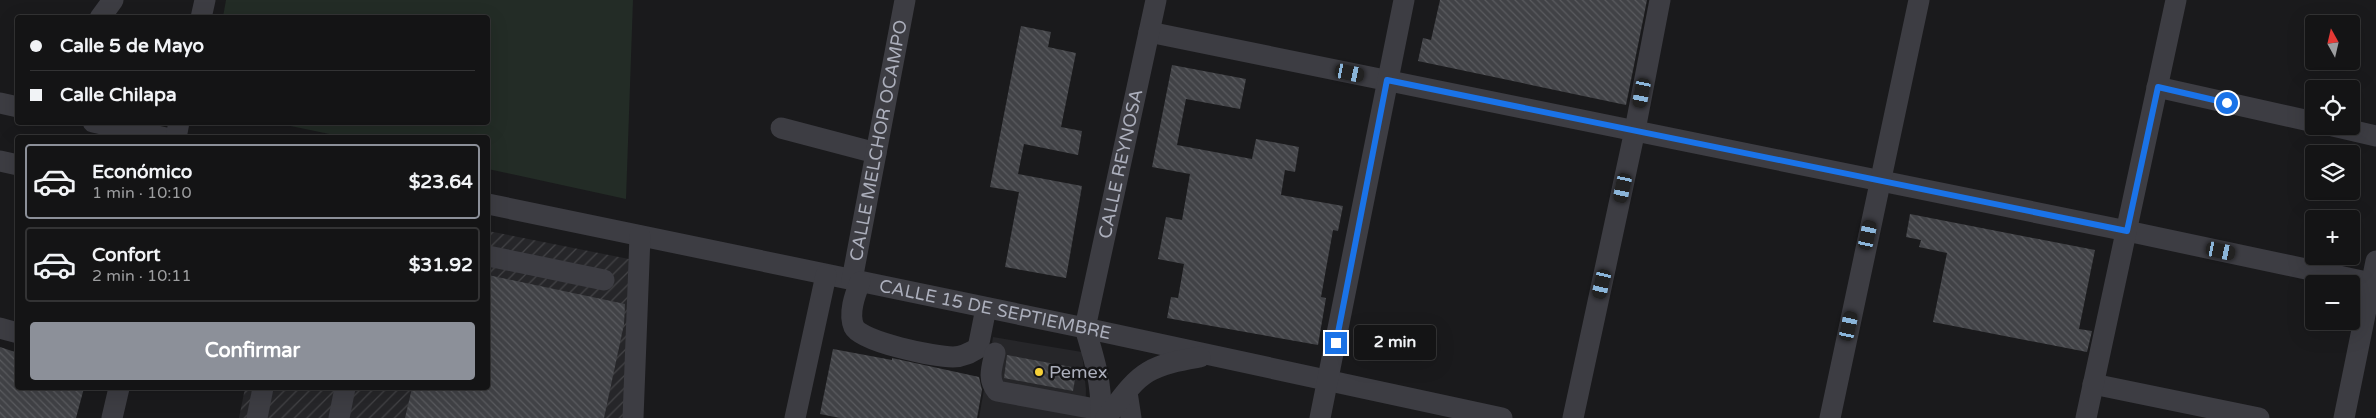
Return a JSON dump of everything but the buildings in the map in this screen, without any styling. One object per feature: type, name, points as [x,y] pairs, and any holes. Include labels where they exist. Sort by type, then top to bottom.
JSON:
[{"type":"street","points":[[102,15],[113,0]]},
{"type":"street","points":[[202,15],[205,0]]},
{"type":"street","name":"CALLE MELCHOR OCAMPO","points":[[905,0],[876,153],[852,306],[854,327],[861,335],[882,343],[953,357],[966,355],[978,348],[986,308]]},
{"type":"street","name":"CALLE REYNOSA","points":[[1085,328],[1156,0]]},
{"type":"street","points":[[1320,418],[1404,0]]},
{"type":"street","points":[[1573,418],[1635,130],[1660,0]]},
{"type":"street","points":[[1830,418],[1919,0]]},
{"type":"street","points":[[2086,418],[2176,0]]},
{"type":"street","points":[[1149,32],[1880,180],[2374,283]]},
{"type":"street","points":[[2158,87],[2305,120]]},
{"type":"street","points":[[0,103],[15,106]]},
{"type":"street","points":[[95,125],[104,135]]},
{"type":"street","points":[[107,125],[152,135]]},
{"type":"street","points":[[781,128],[876,153]]},
{"type":"street","points":[[2360,132],[2376,136]]},
{"type":"street","points":[[0,161],[15,164]]},
{"type":"street","name":"CALLE 15 DE SEPTIEMBRE","points":[[490,204],[1085,328],[1502,418]]},
{"type":"street","points":[[633,418],[640,236]]},
{"type":"street","points":[[490,256],[604,280]]},
{"type":"street","points":[[2344,418],[2374,283],[2376,260]]},
{"type":"street","name":"CALLE MELCHOR OCAMPO","points":[[795,418],[826,275]]},
{"type":"street","points":[[0,328],[15,332]]},
{"type":"street","points":[[1085,328],[1099,374],[1103,415]]},
{"type":"street","points":[[995,353],[990,372],[991,384],[997,391],[1103,415]]},
{"type":"street","points":[[1103,415],[1148,372],[1169,363],[1208,355]]},
{"type":"street","points":[[2093,384],[2259,418]]},
{"type":"street","points":[[112,418],[119,390]]},
{"type":"street","points":[[257,418],[263,390]]},
{"type":"street","points":[[339,418],[345,390]]},
{"type":"street","points":[[1127,392],[1131,418]]},
{"type":"shaded area","points":[[226,0],[633,0],[626,199],[490,169],[490,135],[334,135],[286,125],[490,125],[490,15],[223,15]]},
{"type":"shaded area","points":[[490,231],[629,259],[626,418],[239,418],[245,390],[490,390]]},
{"type":"shaded area","points":[[993,337],[1082,352],[1086,390],[1085,418],[979,418]]},
{"type":"place","name":"Pemex","points":[[1039,372]]},
{"type":"route","points":[[1336,343],[1387,80],[2127,231],[2158,87],[2227,103]]}]
